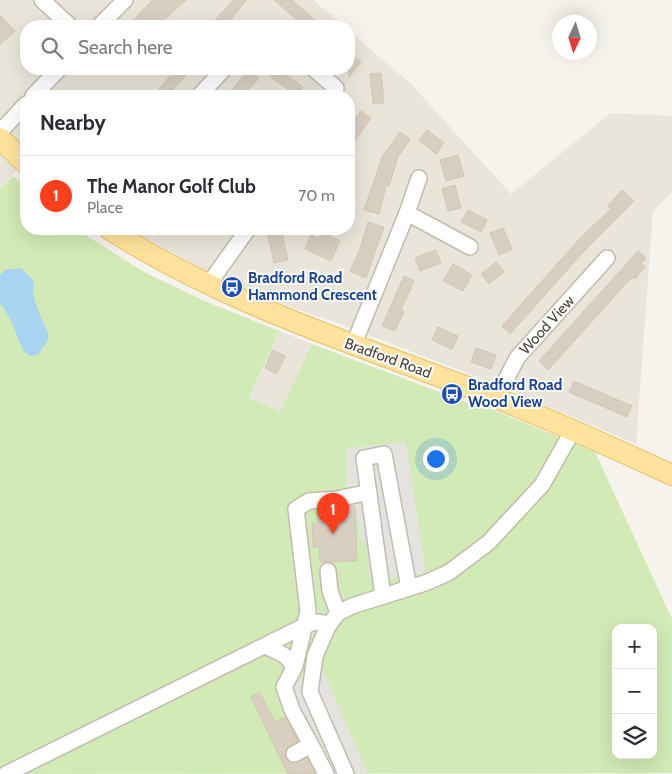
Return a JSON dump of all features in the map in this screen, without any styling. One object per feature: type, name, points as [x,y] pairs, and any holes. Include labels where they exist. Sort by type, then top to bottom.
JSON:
[{"type":"main road","points":[[0,138],[20,158]]},
{"type":"main road","name":"Bradford Road","points":[[118,235],[148,254],[208,285],[353,346],[496,398],[573,430],[672,475]]},
{"type":"street","points":[[42,0],[64,20]]},
{"type":"street","points":[[105,20],[125,0]]},
{"type":"street","points":[[39,90],[53,75]]},
{"type":"street","points":[[205,90],[218,75]]},
{"type":"street","points":[[321,75],[336,88],[336,90]]},
{"type":"street","points":[[0,132],[20,110]]},
{"type":"street","points":[[353,346],[407,213],[419,178]]},
{"type":"street","points":[[407,213],[470,247]]},
{"type":"street","points":[[208,285],[244,235]]},
{"type":"street","name":"Wood View","points":[[496,398],[517,358],[607,258]]},
{"type":"street","points":[[6,774],[306,625],[334,619],[383,596],[448,573],[488,544],[511,521],[542,485],[573,430]]},
{"type":"street","points":[[383,596],[364,458],[384,454],[409,588]]},
{"type":"street","points":[[326,774],[285,692],[285,683],[293,670],[306,625],[307,594],[296,509],[309,501],[337,499],[368,492]]},
{"type":"street","points":[[328,571],[334,619],[315,656],[310,692],[346,774]]},
{"type":"street","points":[[264,646],[286,656],[293,664],[293,670]]},
{"type":"street","points":[[294,754],[311,745]]},
{"type":"shaded area","points":[[0,0],[313,0],[337,20],[20,20],[20,75],[355,75],[355,36],[411,84],[511,194],[611,113],[672,116],[672,192],[653,211],[636,444],[497,385],[338,323],[238,289],[141,235],[355,235],[355,90],[20,90],[20,166],[0,189]]},
{"type":"shaded area","points":[[279,331],[312,344],[280,413],[249,399]]},
{"type":"shaded area","points":[[406,442],[426,573],[370,581],[366,542],[361,542],[356,506],[347,506],[347,448]]},
{"type":"shaded area","points":[[324,672],[368,774],[329,774],[287,685]]},
{"type":"green space","points":[[13,176],[20,182],[20,235],[85,235],[144,272],[202,300],[279,331],[249,398],[280,412],[312,344],[479,407],[489,408],[595,452],[672,619],[672,773],[0,774],[0,189]]},
{"type":"water","points":[[21,268],[34,281],[33,293],[37,308],[48,333],[48,340],[38,355],[30,356],[23,350],[10,318],[0,303],[0,275],[5,270]]},
{"type":"building","points":[[153,0],[186,0],[164,20],[133,20]]},
{"type":"building","points":[[233,0],[247,0],[230,20],[215,20]]},
{"type":"building","points":[[274,0],[292,0],[314,19],[297,20]]},
{"type":"building","points":[[0,15],[15,31],[0,45]]},
{"type":"building","points":[[355,57],[361,62],[355,70]]},
{"type":"building","points":[[381,73],[384,103],[373,104],[370,74]]},
{"type":"building","points":[[171,75],[186,75],[173,90],[158,90]]},
{"type":"building","points":[[245,75],[255,75],[259,78],[248,90],[231,90]]},
{"type":"building","points":[[272,75],[286,75],[303,87],[301,90],[288,90],[271,77]]},
{"type":"building","points":[[361,111],[371,118],[355,141],[355,120]]},
{"type":"building","points":[[427,130],[444,143],[436,154],[419,140]]},
{"type":"building","points":[[400,132],[410,139],[398,157],[389,186],[386,186],[379,214],[364,210],[383,155]]},
{"type":"building","points":[[458,155],[464,176],[446,181],[440,160]]},
{"type":"building","points":[[455,185],[461,208],[448,211],[442,189]]},
{"type":"building","points":[[622,190],[634,201],[587,248],[510,334],[502,326],[581,237],[611,209],[608,206]]},
{"type":"building","points":[[468,210],[487,220],[481,232],[461,222]]},
{"type":"building","points":[[368,222],[384,227],[366,278],[350,271],[360,249]]},
{"type":"building","points":[[503,228],[512,249],[499,255],[490,233]]},
{"type":"building","points":[[268,235],[282,235],[288,260],[274,263]]},
{"type":"building","points":[[311,235],[319,239],[321,235],[328,235],[340,241],[331,261],[305,249]]},
{"type":"building","points":[[436,250],[441,263],[420,271],[415,258]]},
{"type":"building","points":[[638,251],[646,258],[641,264],[645,267],[635,279],[632,277],[548,370],[539,361]]},
{"type":"building","points":[[496,262],[504,272],[489,284],[481,274]]},
{"type":"building","points":[[453,264],[472,275],[463,291],[443,281]]},
{"type":"building","points":[[404,276],[414,281],[401,310],[404,312],[395,331],[382,326]]},
{"type":"building","points":[[438,327],[458,336],[452,349],[432,340]]},
{"type":"building","points":[[476,348],[496,355],[491,369],[471,362]]},
{"type":"building","points":[[272,350],[285,356],[277,374],[265,368]]},
{"type":"building","points":[[574,381],[632,406],[627,417],[569,392]]},
{"type":"building","points":[[355,506],[357,561],[320,562],[319,547],[313,547],[312,523],[318,523],[318,510]]},
{"type":"building","points":[[259,692],[275,722],[285,717],[298,741],[286,749],[286,759],[294,763],[307,758],[315,774],[288,774],[251,697]]},
{"type":"place","name":"Bradford Road Hammond Crescent","points":[[232,287]]},
{"type":"place","name":"Bradford Road Wood View","points":[[452,394]]},
{"type":"place","name":"The Manor Golf Club","points":[[333,534]]}]
